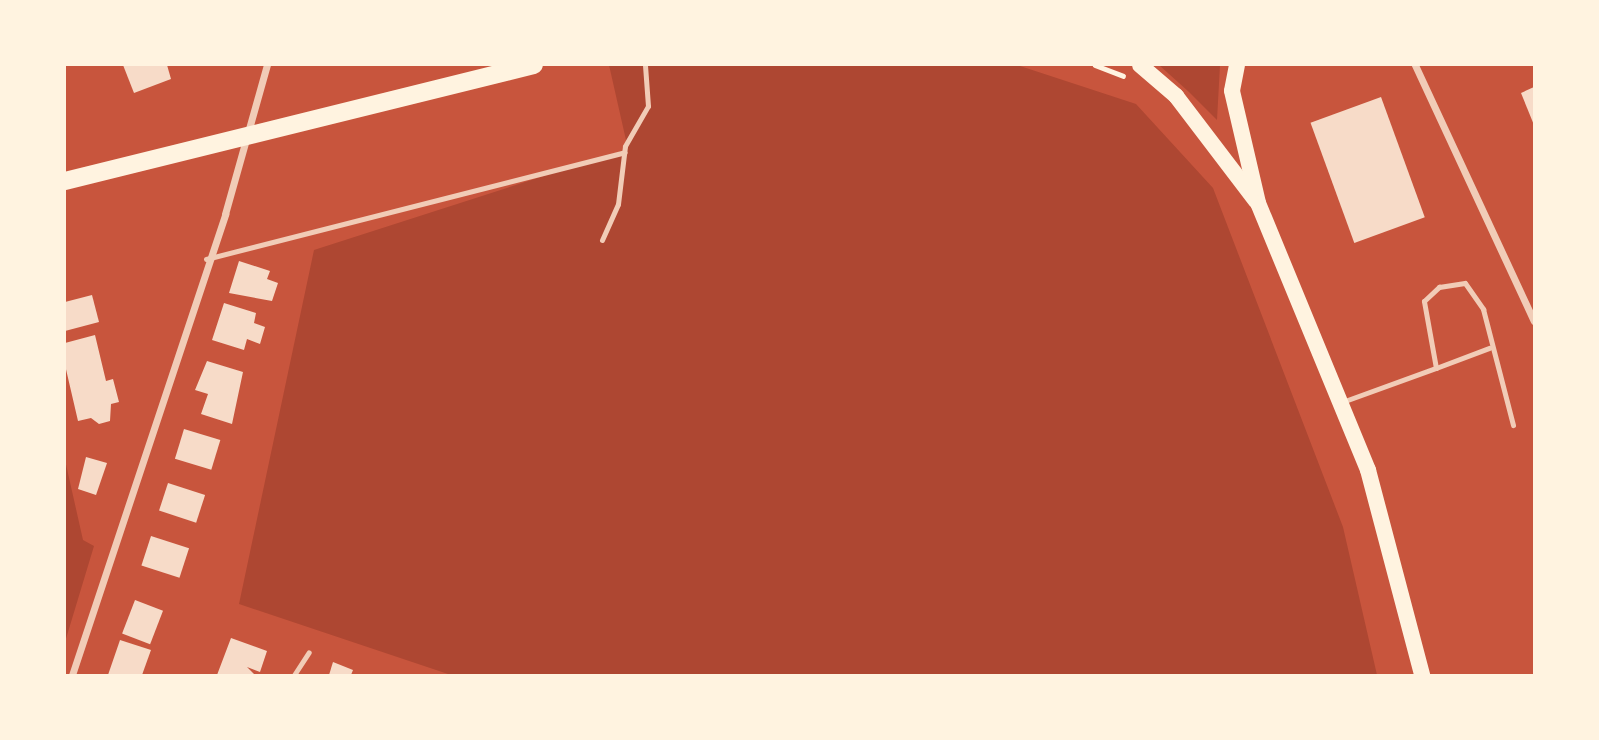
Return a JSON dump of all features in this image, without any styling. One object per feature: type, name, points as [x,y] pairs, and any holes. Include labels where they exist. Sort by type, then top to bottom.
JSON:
[{"type":"highway","points":[[65,181],[534,65]]},
{"type":"main road","points":[[1140,65],[1177,96],[1258,203]]},
{"type":"main road","points":[[1237,65],[1232,91],[1258,203],[1342,402],[1392,549],[1422,675]]},
{"type":"street","points":[[72,675],[206,259],[225,214],[244,135],[267,65]]},
{"type":"street","points":[[1415,65],[1534,321]]},
{"type":"lane","points":[[602,240],[618,204],[625,152],[648,106],[645,65]]},
{"type":"lane","points":[[206,259],[625,152]]},
{"type":"lane","points":[[1436,368],[1423,320],[1424,300],[1439,287],[1465,283],[1483,309],[1489,348],[1513,425]]},
{"type":"lane","points":[[1342,402],[1489,348]]},
{"type":"lane","points":[[294,675],[309,652]]},
{"type":"shaded area","points":[[609,65],[1017,65],[1136,104],[1213,188],[1343,527],[1377,675],[451,675],[239,604],[314,250],[628,149]]},
{"type":"shaded area","points":[[1159,65],[1220,65],[1217,120],[1189,92]]},
{"type":"shaded area","points":[[65,460],[83,540],[94,546],[65,642]]},
{"type":"building","points":[[123,65],[167,65],[171,79],[134,93]]},
{"type":"building","points":[[1534,87],[1534,125],[1521,93]]},
{"type":"building","points":[[1381,97],[1425,217],[1354,243],[1311,123]]},
{"type":"building","points":[[239,261],[270,271],[267,279],[278,283],[272,301],[229,293]]},
{"type":"building","points":[[92,295],[99,322],[65,331],[65,302]]},
{"type":"building","points":[[224,303],[256,313],[254,323],[265,327],[260,344],[247,339],[244,350],[212,340]]},
{"type":"building","points":[[95,335],[106,381],[113,379],[119,402],[111,404],[110,421],[99,424],[91,418],[78,421],[65,365],[65,343]]},
{"type":"building","points":[[207,361],[243,372],[232,424],[201,414],[208,394],[195,390]]},
{"type":"building","points":[[184,429],[220,440],[211,470],[175,459]]},
{"type":"building","points":[[86,457],[107,463],[96,495],[78,489]]},
{"type":"building","points":[[168,483],[205,495],[196,523],[159,511]]},
{"type":"building","points":[[151,536],[189,548],[179,578],[141,565]]},
{"type":"building","points":[[135,600],[163,611],[150,644],[122,634]]},
{"type":"building","points":[[231,638],[267,651],[260,672],[247,667],[255,675],[217,675]]},
{"type":"building","points":[[120,640],[151,650],[142,675],[108,675]]},
{"type":"building","points":[[333,662],[353,670],[351,675],[329,675]]}]
